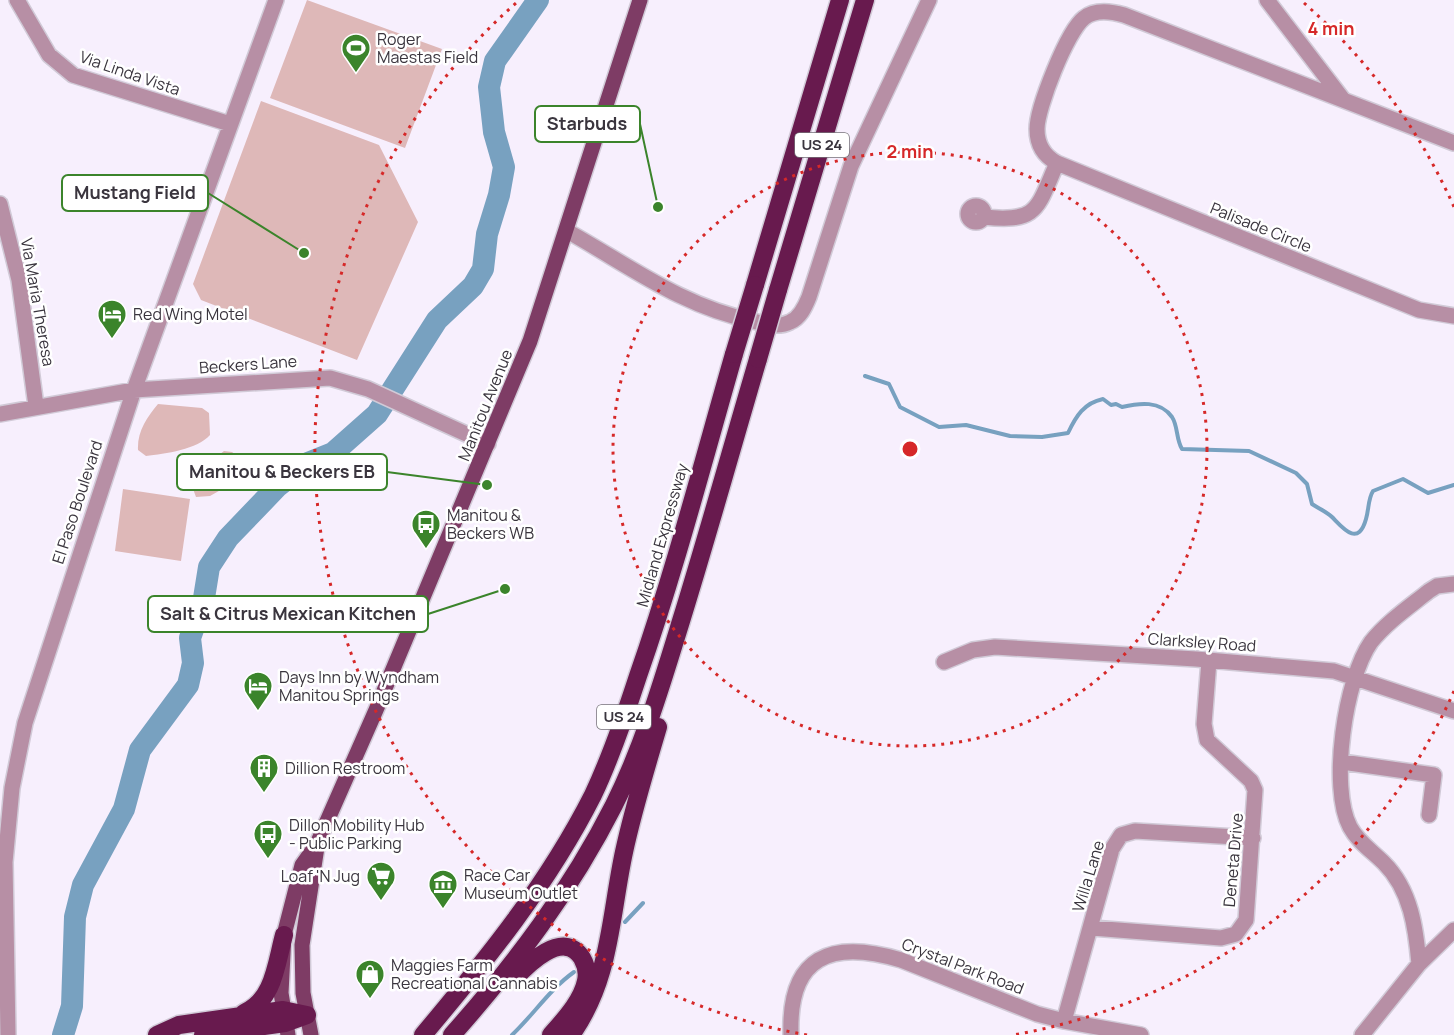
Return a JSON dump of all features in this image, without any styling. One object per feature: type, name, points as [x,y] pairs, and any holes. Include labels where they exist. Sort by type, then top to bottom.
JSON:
[{"type":"highway","name":"Midland Expressway","points":[[423,1035],[518,918],[566,844],[593,794],[652,638],[840,0]]},
{"type":"highway","name":"US 24","points":[[452,1035],[489,993],[544,922],[582,864],[615,804],[652,711],[701,556],[865,0]]},
{"type":"highway","points":[[571,1035],[594,999],[602,977],[627,841],[701,556]]},
{"type":"highway","points":[[157,1035],[179,1025],[235,1017],[254,1009],[265,998],[284,935]]},
{"type":"highway","points":[[459,1035],[484,1013],[528,963],[548,951],[567,948],[582,958],[587,972],[586,980],[580,997],[551,1035]]},
{"type":"highway","points":[[214,1035],[285,1023],[307,1015]]},
{"type":"highway","points":[[235,1017],[285,1023]]},
{"type":"main road","name":"Manitou Avenue","points":[[285,1023],[284,935],[302,865],[317,844],[530,341],[640,0]]},
{"type":"main road","name":"Manitou Avenue","points":[[311,1035],[302,982],[302,945],[317,844]]},
{"type":"street","name":"Via Linda Vista","points":[[17,0],[49,55],[74,75],[230,124]]},
{"type":"street","name":"El Paso Boulevard","points":[[8,1035],[6,787],[32,695],[134,390],[276,0]]},
{"type":"street","points":[[567,231],[660,287],[698,305],[758,322],[780,325],[790,322],[799,316],[809,297],[851,166],[929,0]]},
{"type":"street","points":[[1267,0],[1342,98]]},
{"type":"street","name":"Palisade Circle","points":[[1454,143],[1342,98],[1288,80],[1124,15],[1108,11],[1089,15],[1072,33],[1037,121],[1037,136],[1042,150],[1057,163],[1419,310],[1454,316]]},
{"type":"street","points":[[984,217],[1007,220],[1029,214],[1038,204],[1057,163]]},
{"type":"street","name":"Via Maria Theresa","points":[[0,204],[19,280],[36,406]]},
{"type":"street","name":"Beckers Lane","points":[[0,414],[134,390],[325,378],[368,389],[488,444]]},
{"type":"street","points":[[1419,964],[1414,922],[1400,886],[1384,863],[1354,835],[1344,814],[1341,798],[1346,710],[1354,676],[1370,645],[1390,622],[1429,591],[1437,586],[1454,584]]},
{"type":"street","name":"Clarksley Road","points":[[944,662],[973,650],[995,647],[1334,671],[1454,711]]},
{"type":"street","name":"Deneta Drive","points":[[1092,928],[1221,938],[1236,934],[1246,920],[1255,790],[1251,781],[1213,747],[1205,733],[1209,661]]},
{"type":"street","points":[[1342,762],[1434,775],[1429,815]]},
{"type":"street","name":"Willa Lane","points":[[1064,1021],[1092,928],[1112,849],[1121,835],[1135,831],[1253,838]]},
{"type":"street","points":[[1362,1035],[1419,964],[1454,930]]},
{"type":"street","name":"Crystal Park Road","points":[[791,1035],[792,999],[802,975],[820,959],[850,952],[879,954],[902,960],[1037,1014],[1141,1035]]},
{"type":"shaded area","name":"Roger Maestas Field","points":[[307,0],[442,49],[405,148],[270,98]]},
{"type":"shaded area","points":[[261,101],[379,145],[418,222],[357,360],[201,300],[193,284]]},
{"type":"shaded area","points":[[158,404],[202,408],[209,413],[210,435],[198,444],[189,447],[146,456],[138,450],[139,437]]},
{"type":"shaded area","points":[[224,451],[232,452],[239,457],[240,479],[210,496],[196,497],[189,478]]},
{"type":"shaded area","points":[[123,489],[190,499],[181,561],[115,551]]},
{"type":"waterway","points":[[63,1035],[72,1006],[75,917],[83,885],[124,809],[140,750],[188,685],[193,663],[190,638],[204,598],[209,567],[228,538],[278,486],[308,463],[333,453],[377,414],[437,320],[473,286],[483,269],[487,234],[499,195],[504,167],[494,132],[489,87],[495,61],[538,0]]},
{"type":"waterway","points":[[865,376],[889,384],[900,407],[939,427],[966,425],[1010,436],[1042,437],[1068,433],[1081,411],[1103,399],[1111,405],[1116,404],[1122,407],[1135,404],[1155,405],[1172,417],[1182,449],[1249,451],[1296,473],[1307,484],[1312,504],[1330,515],[1345,530],[1354,534],[1363,528],[1373,491],[1403,479],[1428,493],[1454,485]]},
{"type":"waterway","points":[[625,922],[643,903]]},
{"type":"waterway","points":[[512,1035],[557,986],[574,972]]},
{"type":"place","name":"Roger Maestas Field","points":[[356,74]]},
{"type":"place","name":"Starbuds","points":[[658,207]]},
{"type":"place","name":"Mustang Field","points":[[304,253]]},
{"type":"place","name":"Red Wing Motel","points":[[112,340]]},
{"type":"place","name":"Manitou & Beckers EB","points":[[487,485]]},
{"type":"place","name":"Manitou & Beckers WB","points":[[426,550]]},
{"type":"place","name":"Salt & Citrus Mexican Kitchen","points":[[505,589]]},
{"type":"place","name":"Days Inn by Wyndham Manitou Springs","points":[[258,712]]},
{"type":"place","name":"Dillion Restroom","points":[[264,794]]},
{"type":"place","name":"Dillon Mobility Hub - Public Parking","points":[[268,860]]},
{"type":"place","name":"Loaf 'N Jug","points":[[381,902]]},
{"type":"place","name":"Race Car Museum Outlet","points":[[443,910]]},
{"type":"place","name":"Maggies Farm Recreational Cannabis","points":[[370,1000]]}]
